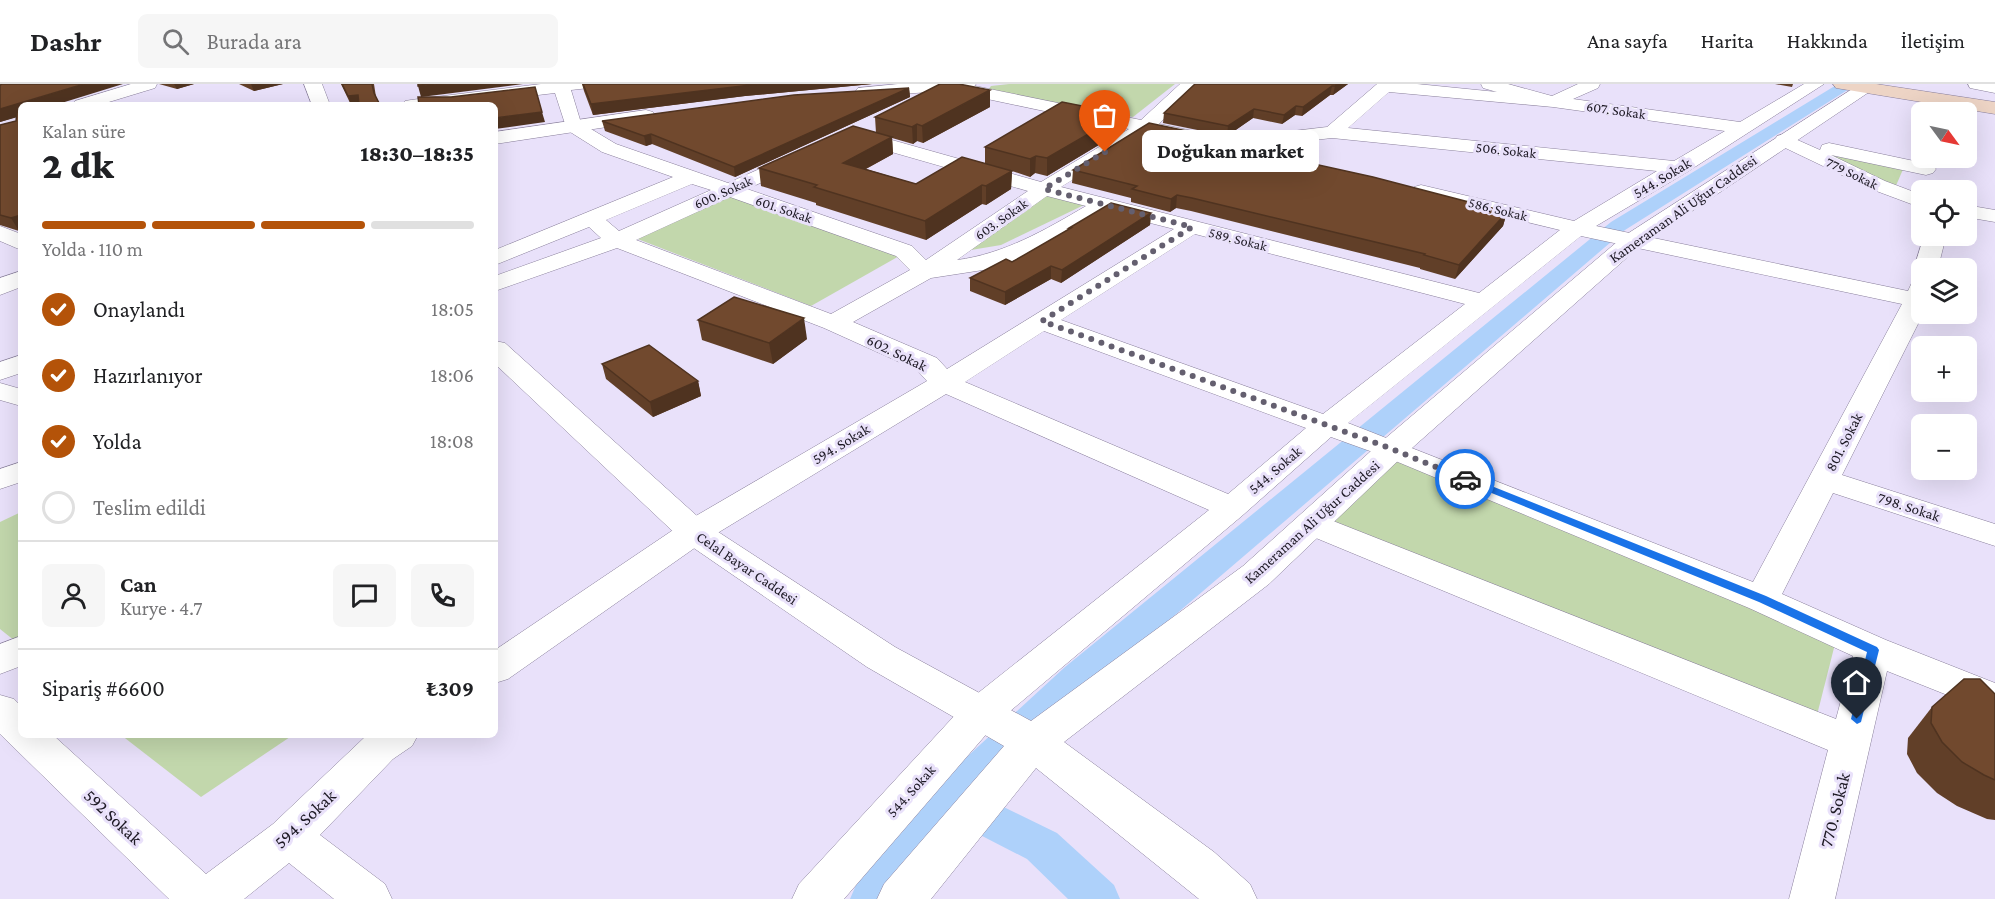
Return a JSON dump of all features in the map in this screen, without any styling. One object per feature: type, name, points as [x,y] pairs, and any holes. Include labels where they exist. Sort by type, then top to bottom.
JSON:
[{"type":"main road","points":[[1862,86],[1995,102]]},
{"type":"main road","points":[[1862,86],[1932,102]]},
{"type":"main road","points":[[1977,108],[1995,108]]},
{"type":"street","points":[[313,84],[320,102]]},
{"type":"street","points":[[434,102],[582,84]]},
{"type":"street","points":[[841,93],[967,84]]},
{"type":"street","name":"603. Sokak","points":[[832,323],[925,272],[1044,189],[1145,127],[1190,84]]},
{"type":"street","name":"607. Sokak","points":[[1489,84],[1553,102],[1745,128]]},
{"type":"street","points":[[1332,132],[1386,85],[1553,102],[1592,84]]},
{"type":"street","name":"544. Sokak","points":[[815,899],[982,712],[1232,508],[1326,426],[1577,228],[1816,84]]},
{"type":"street","points":[[1976,84],[1995,88]]},
{"type":"street","points":[[561,85],[573,126]]},
{"type":"street","points":[[904,110],[934,95],[943,85]]},
{"type":"street","points":[[943,85],[1229,144],[1322,167]]},
{"type":"street","points":[[91,102],[143,86],[150,102]]},
{"type":"street","name":"Kameraman Ali Uğur Caddesi","points":[[910,886],[1033,742],[1256,575],[1392,449],[1632,241],[1862,86]]},
{"type":"street","points":[[498,138],[666,113]]},
{"type":"street","name":"600. Sokak","points":[[498,283],[617,240],[884,120]]},
{"type":"street","name":"601. Sokak","points":[[573,126],[609,148],[904,251],[925,272]]},
{"type":"street","name":"506. Sokak","points":[[1229,144],[1332,132],[1680,168]]},
{"type":"street","name":"589. Sokak","points":[[854,135],[1044,189],[1485,302]]},
{"type":"street","points":[[1784,140],[1911,160]]},
{"type":"street","name":"779 Sokak","points":[[1784,140],[1911,199]]},
{"type":"street","points":[[498,257],[691,177]]},
{"type":"street","name":"586. Sokak","points":[[1403,186],[1632,241],[1911,291]]},
{"type":"street","points":[[925,272],[988,263],[1043,240],[1105,204]]},
{"type":"street","points":[[1977,213],[1995,216]]},
{"type":"street","name":"602. Sokak","points":[[592,219],[617,240],[832,323],[927,364],[944,383],[1232,508]]},
{"type":"street","name":"594. Sokak","points":[[498,667],[694,532],[944,383],[1192,227]]},
{"type":"street","points":[[0,233],[18,242]]},
{"type":"street","points":[[0,287],[18,279]]},
{"type":"street","name":"801. Sokak","points":[[1762,599],[1911,308]]},
{"type":"street","points":[[1042,321],[1392,449],[1762,599],[1873,650],[1995,699]]},
{"type":"street","name":"Celal Bayar Caddesi","points":[[498,352],[694,532],[881,657],[1033,742],[1197,867],[1233,899]]},
{"type":"street","points":[[0,372],[18,364]]},
{"type":"street","points":[[0,391],[18,397]]},
{"type":"street","points":[[0,480],[18,472]]},
{"type":"street","name":"798. Sokak","points":[[1824,480],[1995,535]]},
{"type":"street","points":[[1311,524],[1851,742]]},
{"type":"street","name":"770. Sokak","points":[[1812,899],[1873,650]]},
{"type":"street","points":[[0,660],[18,651]]},
{"type":"street","points":[[0,710],[18,727]]},
{"type":"street","name":"592 Sokak","points":[[29,738],[200,899]]},
{"type":"street","name":"594. Sokak","points":[[209,899],[289,837],[382,739]]},
{"type":"street","points":[[289,837],[369,899]]},
{"type":"green space","points":[[1009,84],[1175,84],[1133,117],[988,90],[991,86]]},
{"type":"green space","points":[[1814,149],[1904,167],[1895,188]]},
{"type":"green space","points":[[1044,195],[1084,205],[1001,245],[959,252]]},
{"type":"green space","points":[[729,196],[901,255],[811,306],[635,238]]},
{"type":"green space","points":[[1395,457],[1836,640],[1817,715],[1326,522]]},
{"type":"green space","points":[[18,513],[18,640],[15,641],[0,629],[0,522]]},
{"type":"green space","points":[[125,738],[289,738],[201,797]]},
{"type":"building","points":[[2,84],[84,84],[0,109],[0,85]]},
{"type":"building","points":[[342,84],[372,84],[378,102],[359,102],[358,95],[348,96]]},
{"type":"building","points":[[583,84],[759,84],[591,104]]},
{"type":"building","points":[[940,84],[959,84],[990,90],[922,126],[917,124],[912,127],[875,117]]},
{"type":"building","points":[[1195,84],[1338,84],[1303,107],[1296,106],[1284,115],[1254,109],[1228,126],[1164,113]]},
{"type":"building","points":[[535,87],[542,112],[498,118],[498,102],[419,102],[418,97],[451,97]]},
{"type":"building","points":[[909,88],[734,167],[651,134],[644,136],[602,121],[794,95]]},
{"type":"building","points":[[1062,102],[1123,114],[1047,158],[1036,156],[1030,159],[985,147]]},
{"type":"building","points":[[17,112],[18,216],[11,218],[0,215],[0,125],[16,121]]},
{"type":"building","points":[[1149,123],[1210,136],[1205,140],[1373,177],[1507,212],[1459,265],[1425,254],[1192,198],[1177,195],[1171,199],[1132,189],[1137,186],[1073,170]]},
{"type":"building","points":[[853,126],[892,137],[843,163],[916,184],[962,157],[1012,171],[986,186],[982,185],[925,221],[759,168]]},
{"type":"building","points":[[1111,203],[1151,213],[1062,270],[1051,266],[1005,292],[970,278],[1006,259],[1012,262]]},
{"type":"building","points":[[734,297],[804,318],[769,343],[698,320]]},
{"type":"building","points":[[649,345],[698,381],[650,402],[602,364]]},
{"type":"building","points":[[1964,679],[1980,679],[1995,694],[1995,780],[1962,762],[1942,742],[1931,723],[1932,707]]},
{"type":"waterway","points":[[872,899],[948,799],[1078,677],[1618,226],[1849,84]]},
{"type":"waterway","points":[[958,804],[1042,846],[1098,899]]},
{"type":"way so far","points":[[1105,152],[1044,189],[1192,227],[1042,321],[1392,449],[1465,479]]},
{"type":"place","name":"Doğukan market","points":[[1105,152]]},
{"type":"route","points":[[1465,479],[1762,599],[1873,650],[1857,719]]}]
